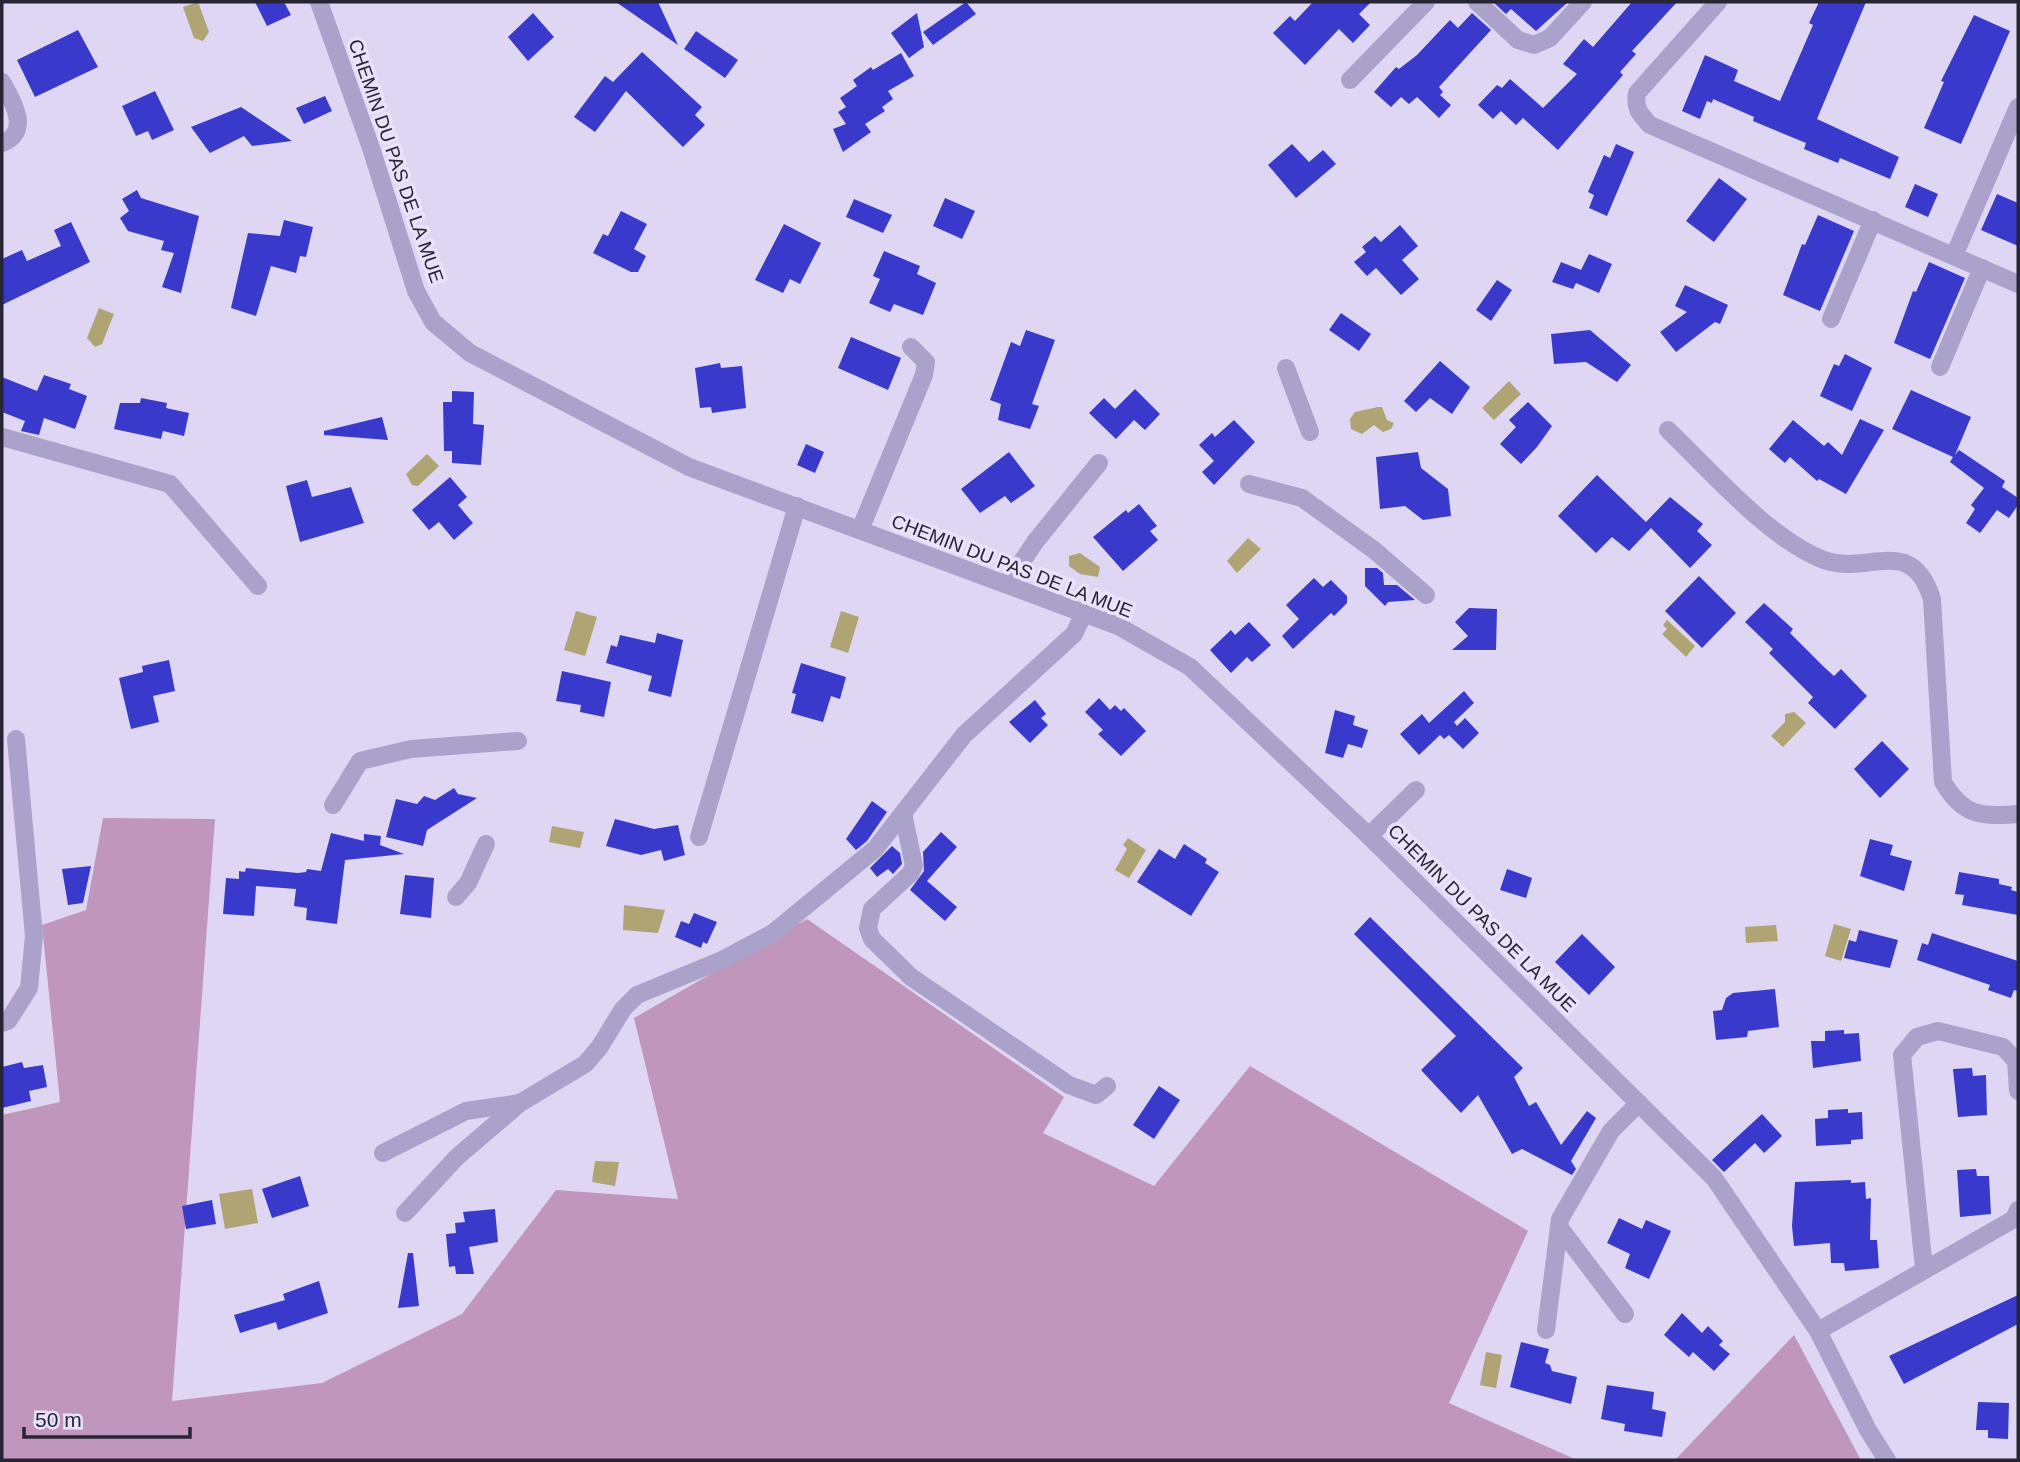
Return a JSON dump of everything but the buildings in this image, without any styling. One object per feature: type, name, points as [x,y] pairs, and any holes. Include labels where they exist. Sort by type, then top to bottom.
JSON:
[{"type":"street","name":"CHEMIN DU PAS DE LA MUE","points":[[319,2],[371,148],[416,291],[433,322],[470,353],[688,467],[1118,626],[1190,667],[1369,836],[1713,1178],[1818,1331],[1868,1430],[1887,1460]]},
{"type":"street","points":[[1350,80],[1426,2]]},
{"type":"street","points":[[1477,2],[1518,40],[1534,45],[1550,38],[1583,2]]},
{"type":"street","points":[[1718,2],[1637,93],[1635,103],[1639,114],[1650,125],[2018,284]]},
{"type":"street","points":[[2,82],[17,111],[18,128],[2,143]]},
{"type":"street","points":[[1954,256],[2017,116]]},
{"type":"street","points":[[1831,319],[1872,220]]},
{"type":"street","points":[[1940,367],[1982,268]]},
{"type":"street","points":[[860,530],[924,375],[926,362],[911,347]]},
{"type":"street","points":[[1286,368],[1310,432]]},
{"type":"street","points":[[1668,430],[1766,523],[1802,552],[1829,562],[1893,560],[1911,565],[1926,579],[1932,599],[1943,782],[1954,801],[1974,813],[1992,816],[2018,814]]},
{"type":"street","points":[[2,437],[170,484],[258,586]]},
{"type":"street","points":[[1007,584],[1035,542],[1099,463]]},
{"type":"street","points":[[1249,484],[1302,498],[1374,550],[1426,594]]},
{"type":"street","points":[[699,837],[797,506]]},
{"type":"street","points":[[405,1213],[457,1157],[520,1103],[586,1064],[599,1048],[622,1009],[637,995],[722,960],[773,933],[875,849],[964,735],[1074,634],[1084,613]]},
{"type":"street","points":[[2,1023],[8,1021],[29,988],[34,936],[16,739]]},
{"type":"street","points":[[333,805],[360,761],[411,750],[518,741]]},
{"type":"street","points":[[1369,836],[1416,790]]},
{"type":"street","points":[[903,813],[914,866],[910,874],[872,909],[868,928],[872,939],[911,977],[1069,1085],[1096,1095],[1107,1086]]},
{"type":"street","points":[[456,897],[468,883],[485,844]]},
{"type":"street","points":[[1924,1269],[1902,1055],[1917,1037],[1938,1031],[2003,1047],[2016,1061],[2018,1091]]},
{"type":"street","points":[[383,1153],[466,1111],[520,1103]]},
{"type":"street","points":[[1546,1330],[1560,1219],[1611,1131],[1639,1103]]},
{"type":"street","points":[[1818,1331],[2014,1219],[2018,1210]]},
{"type":"street","points":[[1559,1227],[1625,1314]]},
{"type":"shaded area","points":[[198,2],[209,32],[203,41],[194,38],[183,7]]},
{"type":"shaded area","points":[[99,308],[114,314],[102,344],[95,347],[87,338]]},
{"type":"shaded area","points":[[1509,381],[1521,394],[1494,420],[1482,408]]},
{"type":"shaded area","points":[[1382,407],[1387,420],[1394,423],[1391,429],[1383,432],[1374,425],[1362,434],[1351,429],[1350,419],[1355,412]]},
{"type":"shaded area","points":[[427,454],[439,466],[418,486],[412,485],[406,474]]},
{"type":"shaded area","points":[[1248,538],[1261,549],[1237,573],[1227,561]]},
{"type":"shaded area","points":[[1080,553],[1100,567],[1098,577],[1080,574],[1069,566],[1069,556]]},
{"type":"shaded area","points":[[576,611],[597,617],[585,656],[564,650]]},
{"type":"shaded area","points":[[841,611],[859,617],[848,653],[830,647]]},
{"type":"shaded area","points":[[1667,620],[1695,646],[1686,657],[1662,634],[1667,629],[1663,625]]},
{"type":"shaded area","points":[[1794,712],[1806,723],[1783,747],[1771,736],[1785,722],[1785,714]]},
{"type":"shaded area","points":[[103,818],[215,819],[172,1401],[322,1383],[462,1314],[556,1190],[678,1199],[634,1018],[807,919],[1064,1097],[1043,1133],[1154,1186],[1250,1066],[1528,1231],[1449,1403],[1577,1460],[2,1460],[2,1115],[60,1102],[42,925],[86,910]]},
{"type":"shaded area","points":[[552,826],[584,832],[580,848],[549,842]]},
{"type":"shaded area","points":[[1128,838],[1146,850],[1129,878],[1115,870],[1127,849],[1123,845]]},
{"type":"shaded area","points":[[624,905],[665,910],[658,933],[623,930]]},
{"type":"shaded area","points":[[1834,924],[1851,929],[1841,961],[1825,956]]},
{"type":"shaded area","points":[[1776,925],[1778,941],[1746,943],[1745,927]]},
{"type":"shaded area","points":[[595,1161],[619,1162],[615,1186],[592,1182]]},
{"type":"shaded area","points":[[252,1189],[258,1223],[225,1229],[219,1194]]},
{"type":"shaded area","points":[[1794,1335],[1861,1460],[1675,1460]]},
{"type":"shaded area","points":[[1486,1352],[1502,1355],[1496,1388],[1480,1385]]}]
